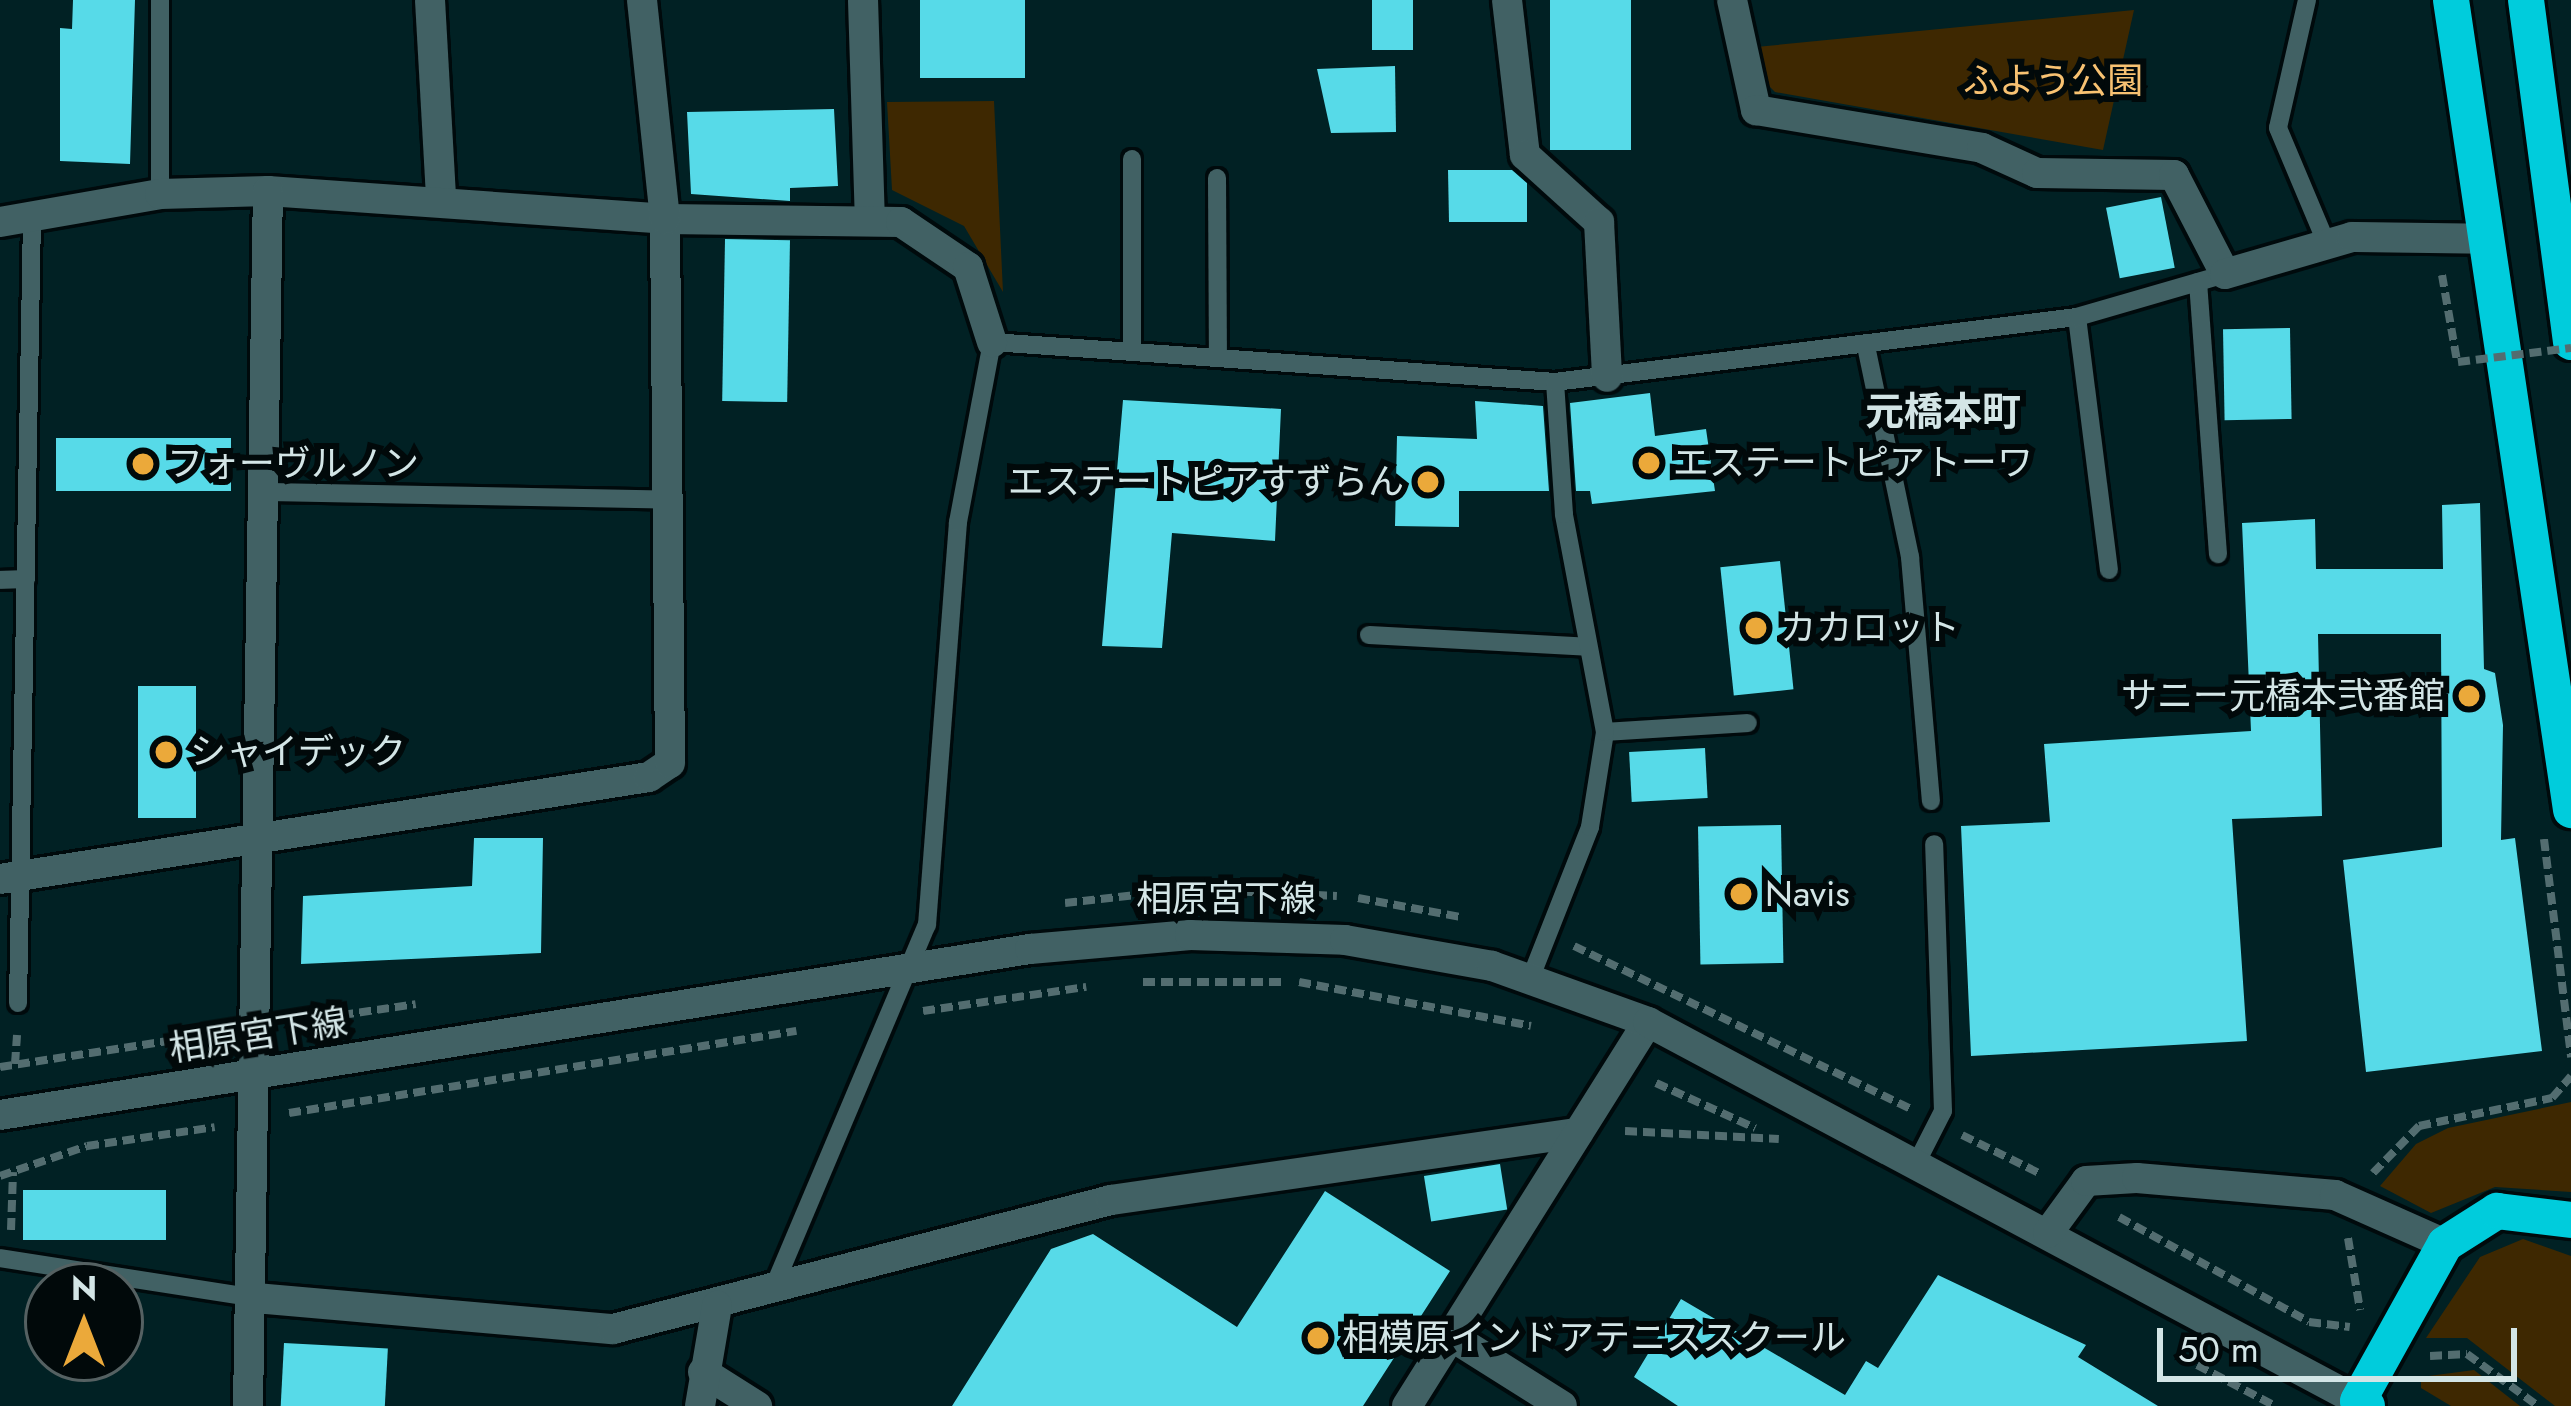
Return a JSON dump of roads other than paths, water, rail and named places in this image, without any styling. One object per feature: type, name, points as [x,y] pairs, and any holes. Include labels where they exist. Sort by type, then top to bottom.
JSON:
[{"type":"highway","points":[[2451,0],[2571,810]]},
{"type":"highway","points":[[2521,0],[2571,345]]},
{"type":"highway","points":[[2362,1404],[2445,1244],[2497,1211],[2571,1220]]},
{"type":"street","points":[[430,0],[440,199]]},
{"type":"street","points":[[11,877],[663,772],[674,751],[666,500],[665,219],[642,0]]},
{"type":"street","points":[[863,0],[870,219]]},
{"type":"street","points":[[1507,0],[1526,155],[1599,222],[1607,377]]},
{"type":"street","points":[[1732,0],[1756,110],[1982,148],[2037,173],[2174,175],[2211,278],[2326,242],[2488,239]]},
{"type":"street","points":[[248,1406],[256,1298],[260,1074],[268,190]]},
{"type":"street","points":[[0,222],[160,194],[268,190],[665,219],[870,219],[920,228],[958,255],[983,293],[992,342]]},
{"type":"street","name":"相原宮下線","points":[[0,1114],[1112,939],[1297,935],[1531,977],[1648,1022],[1918,1162],[2362,1404]]},
{"type":"street","points":[[1407,1406],[1648,1022]]},
{"type":"street","points":[[0,1130],[67,1104]]},
{"type":"street","points":[[256,1298],[496,1327],[614,1329],[1111,1200],[1578,1133]]},
{"type":"street","points":[[2048,1233],[2086,1181],[2137,1178],[2336,1195],[2445,1244]]},
{"type":"street","points":[[700,1406],[717,1305]]},
{"type":"street","points":[[1451,1336],[1562,1406]]},
{"type":"street","points":[[703,1372],[757,1406]]},
{"type":"lane","points":[[160,0],[160,194]]},
{"type":"lane","points":[[2307,0],[2278,128],[2326,242]]},
{"type":"lane","points":[[1132,159],[1132,350]]},
{"type":"lane","points":[[1217,178],[1218,358]]},
{"type":"lane","points":[[18,1003],[11,877],[26,579],[32,217]]},
{"type":"lane","points":[[775,1284],[927,925],[958,522],[992,342],[1556,382],[2077,317],[2211,278],[2218,554]]},
{"type":"lane","points":[[2077,317],[2109,570]]},
{"type":"lane","points":[[1866,346],[1910,557],[1931,801]]},
{"type":"lane","points":[[1531,977],[1590,827],[1605,732],[1588,646],[1556,382]]},
{"type":"lane","points":[[265,492],[666,500]]},
{"type":"lane","points":[[0,580],[26,579]]},
{"type":"lane","points":[[1369,635],[1588,646]]},
{"type":"lane","points":[[1605,732],[1748,723]]},
{"type":"lane","points":[[1918,1162],[1943,1112],[1934,844]]},
{"type":"lane","points":[[5,1258],[256,1298]]},
{"type":"place","name":"エステートピアトーワ","points":[[1649,463]]},
{"type":"place","name":"フォーヴルノン","points":[[143,464]]},
{"type":"place","name":"エステートピアすずらん","points":[[1428,482]]},
{"type":"place","name":"カカロット","points":[[1756,628]]},
{"type":"place","name":"サニー元橋本弐番館","points":[[2469,696]]},
{"type":"place","name":"シャイデック","points":[[166,752]]},
{"type":"place","name":"Navis","points":[[1741,894]]},
{"type":"place","name":"相模原インドアテニススクール","points":[[1318,1338]]},
{"type":"district","name":"元橋本町","points":[[1943,412]]},
{"type":"park label","name":"ふよう公園","points":[[2053,81]]}]
